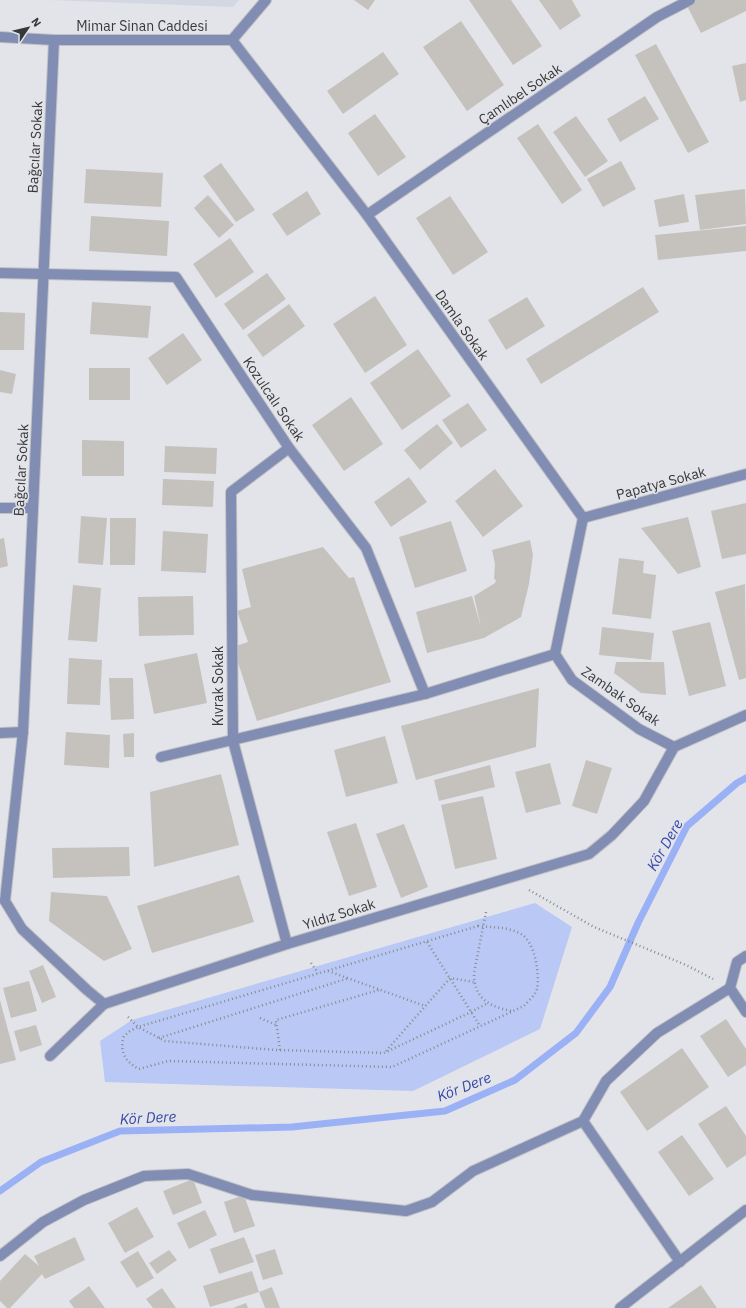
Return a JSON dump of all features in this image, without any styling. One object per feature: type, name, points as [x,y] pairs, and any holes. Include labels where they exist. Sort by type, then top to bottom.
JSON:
[{"type":"street","points":[[232,40],[266,0]]},
{"type":"street","name":"Çamlıbel Sokak","points":[[367,216],[657,17],[690,0]]},
{"type":"street","name":"Mimar Sinan Caddesi","points":[[0,37],[54,40],[232,40]]},
{"type":"street","name":"Bağcılar Sokak","points":[[2,902],[23,732],[54,40]]},
{"type":"street","name":"Damla Sokak","points":[[232,40],[367,216],[583,518]]},
{"type":"street","name":"Kozulcalı Sokak","points":[[0,273],[176,277],[289,448],[366,548],[426,694]]},
{"type":"street","name":"Kıvrak Sokak","points":[[287,944],[233,741],[231,492],[289,448]]},
{"type":"street","name":"Papatya Sokak","points":[[583,518],[746,474]]},
{"type":"street","points":[[0,508],[33,508]]},
{"type":"street","points":[[161,757],[426,694],[555,654],[583,518]]},
{"type":"street","name":"Zambak Sokak","points":[[555,654],[572,680],[639,729],[674,747]]},
{"type":"street","points":[[674,747],[746,715]]},
{"type":"street","points":[[0,733],[23,732]]},
{"type":"street","name":"Yıldız Sokak","points":[[104,1004],[287,944],[589,854],[612,835],[644,801],[674,747]]},
{"type":"street","points":[[2,902],[22,929],[104,1004],[50,1056]]},
{"type":"street","points":[[0,1256],[44,1222],[84,1200],[144,1176],[188,1174],[252,1195],[406,1211],[432,1202],[473,1171],[584,1121],[606,1081],[657,1033],[730,988],[737,962],[746,956]]},
{"type":"street","points":[[730,988],[746,1012]]},
{"type":"street","points":[[584,1121],[680,1262]]},
{"type":"street","points":[[625,1307],[746,1210]]},
{"type":"path","points":[[508,878],[594,927],[686,965],[730,988]]},
{"type":"path","points":[[486,912],[474,973],[474,982],[480,995],[489,1004],[500,1009],[512,1011]]},
{"type":"path","points":[[478,926],[484,927],[510,929],[523,935],[535,955],[537,966],[537,990],[524,1006],[392,1066],[168,1061],[139,1069],[132,1066],[124,1058],[122,1049],[124,1036],[138,1027],[478,926]]},
{"type":"path","points":[[427,942],[480,1026]]},
{"type":"path","points":[[311,963],[318,974]]},
{"type":"path","points":[[327,971],[425,1006]]},
{"type":"path","points":[[159,1038],[349,978]]},
{"type":"path","points":[[450,978],[474,982]]},
{"type":"path","points":[[384,1053],[450,978]]},
{"type":"path","points":[[280,1050],[276,1020],[379,990]]},
{"type":"path","points":[[128,1017],[138,1027],[165,1041],[280,1050],[384,1053],[471,1012],[488,1002]]},
{"type":"path","points":[[260,1018],[276,1026]]},
{"type":"shaded area","points":[[49,0],[239,0],[233,7]]},
{"type":"shaded area","points":[[535,903],[572,927],[540,1029],[413,1091],[105,1082],[100,1041],[132,1020]]},
{"type":"building","points":[[354,0],[375,0],[368,10]]},
{"type":"building","points":[[469,0],[511,0],[542,46],[513,65]]},
{"type":"building","points":[[539,0],[572,0],[581,16],[560,30]]},
{"type":"building","points":[[689,0],[746,0],[746,11],[701,33],[685,2]]},
{"type":"building","points":[[461,21],[504,85],[467,111],[423,47]]},
{"type":"building","points":[[656,44],[709,142],[688,153],[635,55]]},
{"type":"building","points":[[383,52],[399,74],[343,114],[327,91]]},
{"type":"building","points":[[746,63],[746,100],[740,102],[732,66]]},
{"type":"building","points":[[645,96],[659,119],[620,142],[607,119]]},
{"type":"building","points":[[375,114],[406,157],[378,176],[348,133]]},
{"type":"building","points":[[576,116],[608,161],[585,177],[553,132]]},
{"type":"building","points":[[538,124],[582,190],[562,204],[517,138]]},
{"type":"building","points":[[621,161],[636,189],[603,207],[587,179]]},
{"type":"building","points":[[221,163],[255,210],[236,222],[203,176]]},
{"type":"building","points":[[86,169],[163,173],[161,207],[84,203]]},
{"type":"building","points":[[745,189],[746,224],[700,230],[695,195]]},
{"type":"building","points":[[307,191],[321,214],[287,236],[272,214]]},
{"type":"building","points":[[684,194],[689,222],[659,227],[654,200]]},
{"type":"building","points":[[208,195],[234,225],[219,238],[194,208]]},
{"type":"building","points":[[450,196],[488,252],[453,275],[416,218]]},
{"type":"building","points":[[91,216],[169,221],[167,256],[89,251]]},
{"type":"building","points":[[746,226],[746,251],[658,260],[655,235]]},
{"type":"building","points":[[230,238],[254,272],[216,298],[193,264]]},
{"type":"building","points":[[267,273],[286,299],[243,330],[224,304]]},
{"type":"building","points":[[643,287],[659,312],[541,384],[526,359]]},
{"type":"building","points":[[375,296],[407,345],[365,373],[333,324]]},
{"type":"building","points":[[527,297],[545,326],[506,350],[488,320]]},
{"type":"building","points":[[92,302],[151,306],[148,338],[90,334]]},
{"type":"building","points":[[289,304],[305,326],[263,357],[247,335]]},
{"type":"building","points":[[0,312],[25,313],[24,350],[0,350]]},
{"type":"building","points":[[183,333],[202,360],[167,385],[148,358]]},
{"type":"building","points":[[418,349],[451,396],[402,430],[370,383]]},
{"type":"building","points":[[89,368],[130,368],[130,400],[89,400]]},
{"type":"building","points":[[0,370],[16,374],[12,394],[0,392]]},
{"type":"building","points":[[351,397],[383,444],[344,471],[312,425]]},
{"type":"building","points":[[468,403],[487,430],[461,448],[442,420]]},
{"type":"building","points":[[437,424],[453,443],[420,470],[404,450]]},
{"type":"building","points":[[82,440],[124,441],[124,476],[82,476]]},
{"type":"building","points":[[165,446],[217,448],[216,474],[164,472]]},
{"type":"building","points":[[495,469],[523,506],[483,537],[455,501]]},
{"type":"building","points":[[409,477],[427,502],[391,527],[374,502]]},
{"type":"building","points":[[163,479],[214,481],[213,507],[162,505]]},
{"type":"building","points":[[746,503],[746,554],[722,559],[711,511]]},
{"type":"building","points":[[81,516],[107,518],[103,565],[78,563]]},
{"type":"building","points":[[688,517],[701,567],[678,574],[641,528]]},
{"type":"building","points":[[110,518],[136,518],[135,565],[110,565]]},
{"type":"building","points":[[451,521],[467,571],[415,588],[399,537]]},
{"type":"building","points":[[163,531],[208,534],[206,573],[161,571]]},
{"type":"building","points":[[4,538],[8,566],[0,568],[0,539]]},
{"type":"building","points":[[530,540],[533,555],[529,584],[521,617],[484,638],[427,653],[416,612],[472,596],[481,627],[474,596],[495,583],[495,564],[492,550]]},
{"type":"building","points":[[323,547],[349,578],[354,577],[391,682],[257,721],[233,647],[248,642],[237,611],[251,607],[242,569]]},
{"type":"building","points":[[619,558],[644,561],[643,573],[656,575],[651,619],[612,614]]},
{"type":"building","points":[[745,584],[746,678],[739,680],[715,592]]},
{"type":"building","points":[[73,585],[101,588],[97,642],[68,640]]},
{"type":"building","points":[[193,596],[194,635],[139,636],[138,597]]},
{"type":"building","points":[[710,622],[726,686],[689,696],[672,631]]},
{"type":"building","points":[[602,627],[654,633],[651,660],[599,655]]},
{"type":"building","points":[[197,653],[207,703],[154,714],[144,664]]},
{"type":"building","points":[[69,658],[102,660],[100,705],[67,704]]},
{"type":"building","points":[[616,662],[664,662],[666,695],[641,693],[614,673]]},
{"type":"building","points":[[109,678],[133,678],[134,719],[111,720]]},
{"type":"building","points":[[539,688],[536,747],[416,780],[401,726]]},
{"type":"building","points":[[66,732],[110,735],[109,768],[64,765]]},
{"type":"building","points":[[134,733],[134,757],[124,757],[123,734]]},
{"type":"building","points":[[385,736],[398,783],[346,797],[334,750]]},
{"type":"building","points":[[586,760],[612,768],[597,814],[572,806]]},
{"type":"building","points":[[550,763],[561,804],[526,813],[515,772]]},
{"type":"building","points":[[490,765],[495,787],[439,801],[434,780]]},
{"type":"building","points":[[221,774],[239,845],[154,867],[150,792]]},
{"type":"building","points":[[483,796],[497,859],[455,869],[441,805]]},
{"type":"building","points":[[356,823],[377,887],[349,896],[327,832]]},
{"type":"building","points":[[404,824],[428,887],[401,898],[376,834]]},
{"type":"building","points":[[129,847],[130,876],[53,878],[52,848]]},
{"type":"building","points":[[239,875],[254,922],[152,953],[137,906]]},
{"type":"building","points":[[51,892],[107,896],[132,949],[104,961],[49,921]]},
{"type":"building","points":[[43,965],[56,997],[42,1003],[29,971]]},
{"type":"building","points":[[29,981],[37,1011],[11,1018],[3,988]]},
{"type":"building","points":[[0,1000],[16,1060],[0,1064]]},
{"type":"building","points":[[726,1019],[746,1049],[746,1065],[728,1077],[700,1036]]},
{"type":"building","points":[[36,1025],[42,1045],[20,1052],[14,1031]]},
{"type":"building","points":[[682,1048],[709,1087],[647,1131],[620,1092]]},
{"type":"building","points":[[726,1106],[746,1136],[746,1155],[727,1168],[698,1124]]},
{"type":"building","points":[[682,1135],[714,1179],[689,1196],[658,1152]]},
{"type":"building","points":[[193,1179],[202,1203],[173,1215],[163,1191]]},
{"type":"building","points":[[244,1195],[255,1226],[234,1233],[224,1202]]},
{"type":"building","points":[[137,1207],[154,1237],[125,1253],[108,1223]]},
{"type":"building","points":[[205,1210],[217,1235],[189,1249],[177,1223]]},
{"type":"building","points":[[75,1237],[85,1260],[45,1279],[42,1274],[10,1308],[7,1308],[0,1301],[0,1281],[25,1254],[39,1266],[34,1256]]},
{"type":"building","points":[[244,1237],[254,1262],[219,1274],[210,1249]]},
{"type":"building","points":[[275,1249],[283,1274],[263,1280],[255,1255]]},
{"type":"building","points":[[169,1250],[177,1260],[157,1274],[149,1263]]},
{"type":"building","points":[[138,1251],[154,1278],[137,1288],[120,1262]]},
{"type":"building","points":[[252,1271],[259,1292],[210,1307],[203,1286]]},
{"type":"building","points":[[701,1285],[717,1308],[668,1308]]},
{"type":"building","points":[[89,1286],[105,1308],[74,1308],[69,1301]]},
{"type":"building","points":[[272,1287],[280,1308],[265,1308],[259,1292]]},
{"type":"building","points":[[162,1288],[176,1308],[153,1308],[146,1299]]},
{"type":"building","points":[[246,1303],[248,1308],[233,1308]]},
{"type":"waterway","name":"Kör Dere","points":[[0,1191],[41,1162],[120,1131],[292,1127],[445,1111],[515,1080],[576,1033],[610,987],[638,923],[687,826],[737,783],[746,778]]}]
